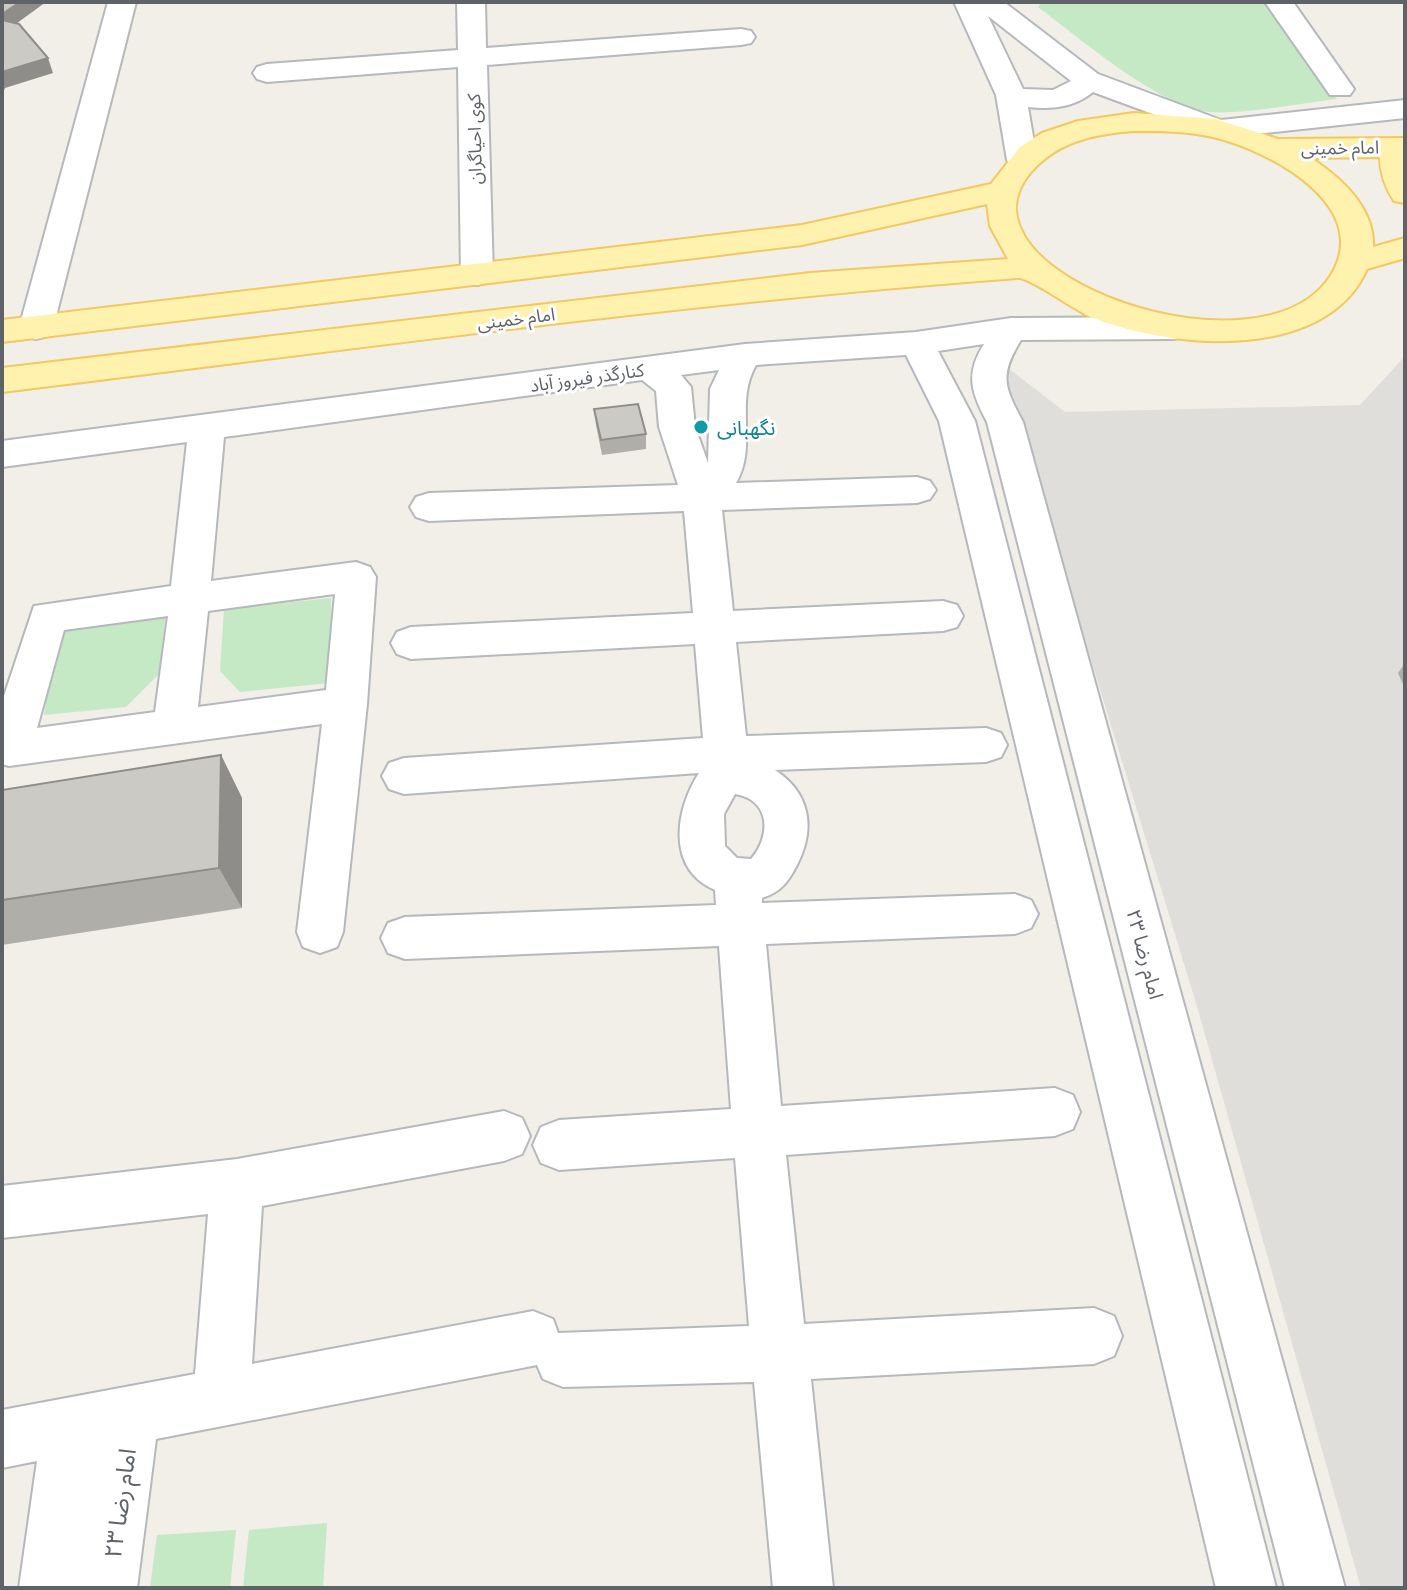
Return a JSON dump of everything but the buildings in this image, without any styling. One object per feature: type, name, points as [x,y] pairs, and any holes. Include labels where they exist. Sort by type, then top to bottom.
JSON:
[{"type":"main road","points":[[1161,121],[1218,129],[1274,148],[1306,166],[1332,187],[1350,211],[1358,236],[1357,261],[1337,293],[1295,317],[1239,330],[1174,328],[1118,316],[1069,295],[1031,267],[1011,242],[1001,216],[1002,191],[1022,160],[1058,137],[1106,124],[1161,121]]},
{"type":"main road","points":[[1400,147],[1395,170],[1405,194]]},
{"type":"main road","name":"امام خمینی","points":[[1274,148],[1400,147]]},
{"type":"main road","points":[[2,331],[802,235],[1002,191]]},
{"type":"main road","points":[[884,219],[908,235],[916,251],[909,264],[888,277]]},
{"type":"main road","points":[[1357,261],[1405,248]]},
{"type":"main road","name":"امام خمینی","points":[[2,380],[810,283],[1031,267]]},
{"type":"street","points":[[36,328],[122,2]]},
{"type":"street","name":"کوی احیاگران","points":[[471,2],[477,275]]},
{"type":"street","points":[[968,2],[1011,95],[1022,160]]},
{"type":"street","points":[[987,2],[1088,80],[1218,129],[1405,109]]},
{"type":"street","points":[[1279,2],[1340,89]]},
{"type":"street","points":[[267,73],[741,37]]},
{"type":"street","points":[[1011,95],[1060,98],[1083,88],[1088,80]]},
{"type":"street","name":"کنارگذر فیروز آباد","points":[[2,454],[745,355],[916,343],[1011,329],[1174,328]]},
{"type":"street","name":"امام رضا ۲۳","points":[[1011,329],[986,367],[988,391],[1005,422],[1315,1588]]},
{"type":"street","points":[[916,343],[937,376],[957,421],[1246,1588]]},
{"type":"street","points":[[702,499],[721,484],[730,439],[728,387],[745,355]]},
{"type":"street","points":[[649,368],[673,387],[677,427],[702,499],[727,764],[714,782],[698,820],[701,844],[740,902],[758,1134],[803,1588]]},
{"type":"street","points":[[175,726],[206,429]]},
{"type":"street","points":[[429,507],[917,490]]},
{"type":"street","points":[[320,932],[346,704],[356,577],[48,617],[6,763],[175,726],[346,704]]},
{"type":"street","points":[[411,643],[943,616]]},
{"type":"street","points":[[404,776],[727,764],[986,745]]},
{"type":"street","points":[[727,764],[775,796],[789,827],[785,851],[740,902]]},
{"type":"street","points":[[405,938],[740,902],[1015,914]]},
{"type":"street","points":[[559,1145],[1055,1112]]},
{"type":"street","points":[[2,1212],[237,1185],[504,1136]]},
{"type":"street","points":[[221,1399],[237,1185]]},
{"type":"street","points":[[2,1439],[221,1399],[548,1349],[780,1353],[1094,1336]]},
{"type":"street","name":"امام رضا ۲۳","points":[[107,1588],[130,1417]]},
{"type":"street","points":[[49,1588],[71,1426]]},
{"type":"shaded area","points":[[1405,356],[1405,1588],[1361,1588],[1196,1003],[1003,372],[1008,368],[1065,412],[1360,405]]},
{"type":"green space","points":[[1041,2],[1268,2],[1337,99],[1238,112],[1209,112],[1189,107],[1167,98],[1120,69],[1038,7]]},
{"type":"green space","points":[[331,598],[330,683],[240,692],[220,671],[224,609]]},
{"type":"green space","points":[[165,618],[160,673],[126,707],[44,715],[57,629]]},
{"type":"green space","points":[[327,1523],[323,1588],[243,1588],[249,1530]]},
{"type":"green space","points":[[236,1530],[230,1588],[150,1588],[157,1535]]},
{"type":"place","name":"نگهبانی","points":[[701,427]]}]
